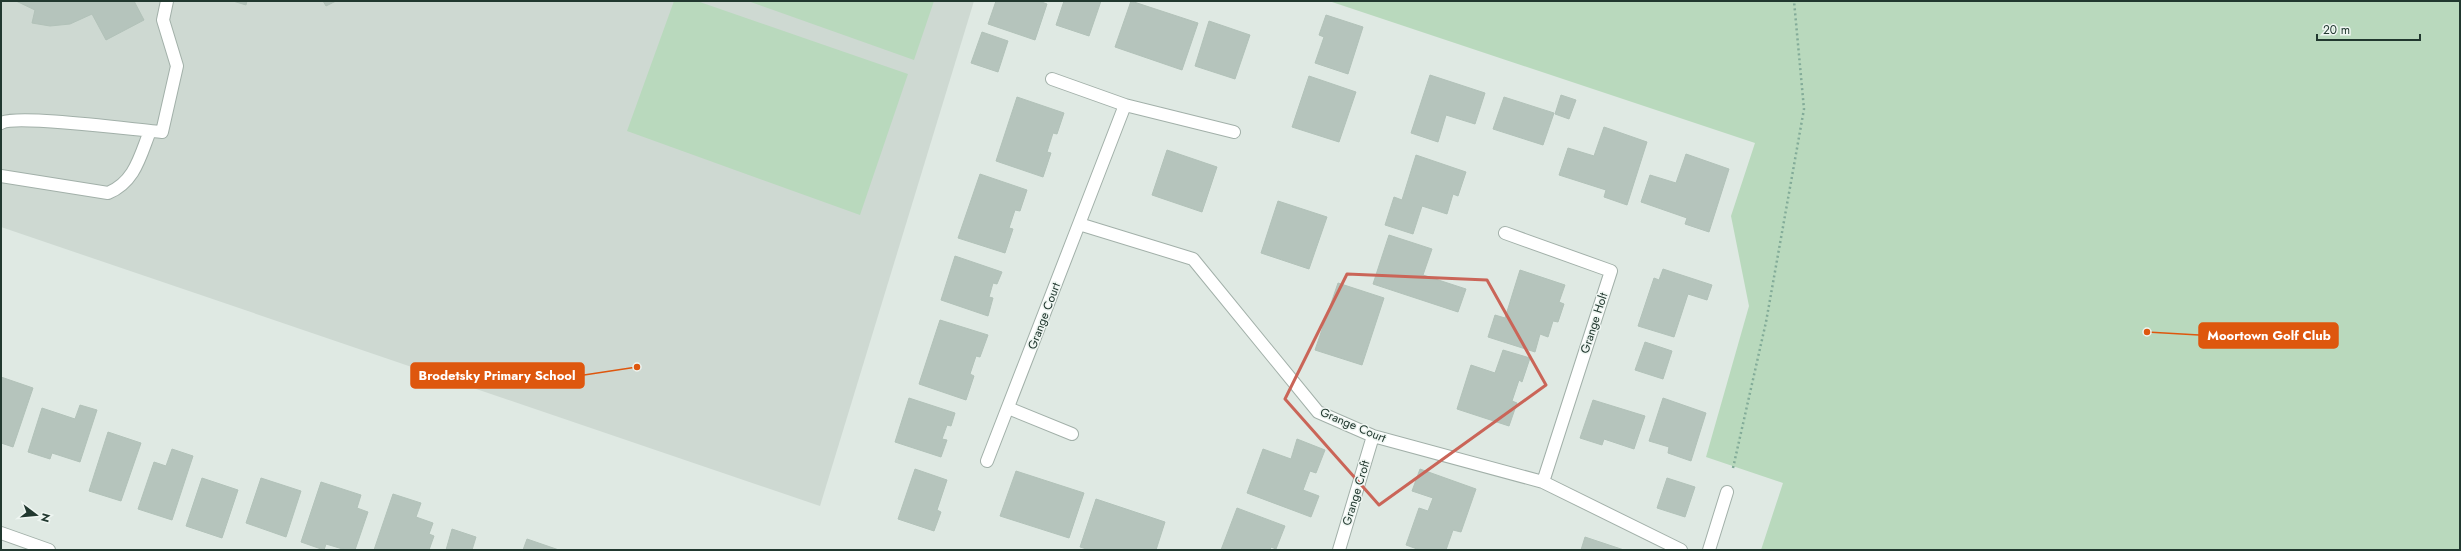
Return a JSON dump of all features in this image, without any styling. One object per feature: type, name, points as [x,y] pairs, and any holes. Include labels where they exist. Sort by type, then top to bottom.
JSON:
[{"type":"street","points":[[1,123],[5,120],[31,120],[162,132],[177,66],[163,20],[167,1]]},
{"type":"street","points":[[1052,79],[1125,104],[1234,132]]},
{"type":"street","name":"Grange Court","points":[[987,462],[1125,104]]},
{"type":"street","points":[[1,176],[108,193],[120,188],[133,174],[150,131]]},
{"type":"street","name":"Grange Court","points":[[1079,224],[1193,259],[1318,412],[1373,436],[1543,482],[1680,550]]},
{"type":"street","name":"Grange Holt","points":[[1505,233],[1611,271],[1543,482]]},
{"type":"street","points":[[1008,408],[1072,434]]},
{"type":"street","name":"Grange Croft","points":[[1338,550],[1373,436]]},
{"type":"street","points":[[1710,550],[1728,492]]},
{"type":"street","points":[[1,533],[48,550]]},
{"type":"path","points":[[1728,492],[1766,322],[1804,109],[1794,1]]},
{"type":"highlighted area","points":[[1347,274],[1487,280],[1546,385],[1379,505],[1285,399]]},
{"type":"shaded area","points":[[1,1],[974,1],[820,506],[1,227]]},
{"type":"green space","points":[[674,1],[697,1],[908,74],[860,215],[627,131]]},
{"type":"green space","points":[[748,1],[934,1],[914,60]]},
{"type":"green space","points":[[1329,1],[2460,1],[2460,550],[1761,550],[1783,483],[1706,457],[1749,306],[1731,216],[1755,143]]},
{"type":"building","points":[[16,1],[134,1],[144,20],[106,40],[92,14],[70,24],[50,26],[32,23],[35,10]]},
{"type":"building","points":[[233,1],[247,1],[246,5]]},
{"type":"building","points":[[323,1],[336,1],[326,6]]},
{"type":"building","points":[[996,1],[1039,1],[1047,4],[1035,40],[988,24]]},
{"type":"building","points":[[1064,1],[1101,1],[1089,36],[1056,25]]},
{"type":"building","points":[[1131,1],[1198,23],[1182,70],[1115,47]]},
{"type":"building","points":[[1326,15],[1363,27],[1348,74],[1315,63],[1324,37],[1319,35]]},
{"type":"building","points":[[1209,21],[1250,35],[1235,79],[1195,66]]},
{"type":"building","points":[[982,32],[1008,41],[998,72],[971,63]]},
{"type":"building","points":[[1430,75],[1485,93],[1475,124],[1446,115],[1438,142],[1411,133]]},
{"type":"building","points":[[1309,76],[1356,92],[1339,142],[1292,127]]},
{"type":"building","points":[[1561,95],[1576,100],[1569,119],[1555,114]]},
{"type":"building","points":[[1017,97],[1064,113],[1057,134],[1053,133],[1047,152],[1051,153],[1043,177],[996,161]]},
{"type":"building","points":[[1504,97],[1554,113],[1543,145],[1493,129]]},
{"type":"building","points":[[1604,127],[1647,142],[1627,205],[1604,197],[1606,190],[1559,175],[1568,148],[1594,156]]},
{"type":"building","points":[[1167,150],[1217,167],[1202,212],[1152,195]]},
{"type":"building","points":[[1686,154],[1729,169],[1709,232],[1685,224],[1687,218],[1641,202],[1650,175],[1676,183]]},
{"type":"building","points":[[1416,155],[1466,172],[1458,196],[1453,194],[1447,214],[1422,206],[1413,234],[1385,225],[1394,197],[1402,200]]},
{"type":"building","points":[[980,174],[1027,190],[1020,211],[1015,210],[1009,228],[1013,229],[1005,253],[958,238]]},
{"type":"building","points":[[1278,201],[1327,217],[1309,269],[1261,253]]},
{"type":"building","points":[[1389,235],[1432,249],[1423,275],[1466,289],[1458,312],[1373,284]]},
{"type":"building","points":[[955,256],[1002,272],[997,284],[993,283],[989,297],[993,298],[988,316],[941,300]]},
{"type":"building","points":[[1663,269],[1712,285],[1707,300],[1688,294],[1674,337],[1638,326],[1654,278],[1659,280]]},
{"type":"building","points":[[1520,270],[1565,285],[1559,302],[1564,304],[1558,322],[1553,321],[1548,337],[1540,334],[1535,352],[1488,337],[1495,315],[1505,318]]},
{"type":"building","points":[[1338,283],[1384,298],[1362,365],[1315,350]]},
{"type":"building","points":[[940,320],[988,335],[980,357],[976,356],[970,374],[974,376],[966,400],[919,384]]},
{"type":"building","points":[[1645,342],[1672,351],[1663,379],[1635,370]]},
{"type":"building","points":[[1503,350],[1530,358],[1522,382],[1519,380],[1512,401],[1517,403],[1509,426],[1457,409],[1471,365],[1495,373]]},
{"type":"building","points":[[1,377],[33,388],[13,447],[1,443]]},
{"type":"building","points":[[909,398],[955,413],[951,426],[947,425],[942,439],[947,440],[941,457],[895,442]]},
{"type":"building","points":[[1663,398],[1706,413],[1691,461],[1668,453],[1669,447],[1649,441]]},
{"type":"building","points":[[1593,400],[1645,416],[1634,449],[1604,439],[1602,445],[1580,438]]},
{"type":"building","points":[[80,405],[97,410],[80,462],[52,453],[50,459],[28,452],[42,408],[75,419]]},
{"type":"building","points":[[108,432],[141,443],[121,501],[89,491]]},
{"type":"building","points":[[1297,439],[1325,450],[1316,473],[1310,471],[1303,490],[1319,496],[1311,517],[1247,493],[1263,449],[1291,459]]},
{"type":"building","points":[[172,449],[193,456],[172,520],[138,509],[154,462],[166,466]]},
{"type":"building","points":[[915,469],[947,480],[937,510],[941,512],[934,531],[898,519]]},
{"type":"building","points":[[1420,469],[1476,489],[1461,532],[1453,530],[1446,550],[1420,550],[1406,545],[1419,508],[1428,511],[1433,498],[1412,491]]},
{"type":"building","points":[[1016,471],[1084,493],[1069,538],[1000,516]]},
{"type":"building","points":[[202,478],[238,490],[222,538],[186,526]]},
{"type":"building","points":[[261,478],[301,491],[286,537],[246,523]]},
{"type":"building","points":[[1667,478],[1695,487],[1685,517],[1657,508]]},
{"type":"building","points":[[321,482],[361,495],[357,508],[368,512],[355,550],[346,550],[326,544],[324,550],[301,542]]},
{"type":"building","points":[[393,494],[421,503],[416,517],[433,523],[429,534],[434,536],[429,550],[374,550]]},
{"type":"building","points":[[1096,499],[1165,522],[1156,550],[1090,550],[1080,547]]},
{"type":"building","points":[[1237,508],[1285,526],[1276,549],[1271,547],[1270,550],[1221,550]]},
{"type":"building","points":[[452,529],[476,537],[472,550],[446,550]]},
{"type":"building","points":[[1585,537],[1624,550],[1581,550]]},
{"type":"building","points":[[527,539],[559,550],[523,550]]},
{"type":"place","name":"Moortown Golf Club","points":[[2147,332]]},
{"type":"place","name":"Brodetsky Primary School","points":[[637,367]]}]
